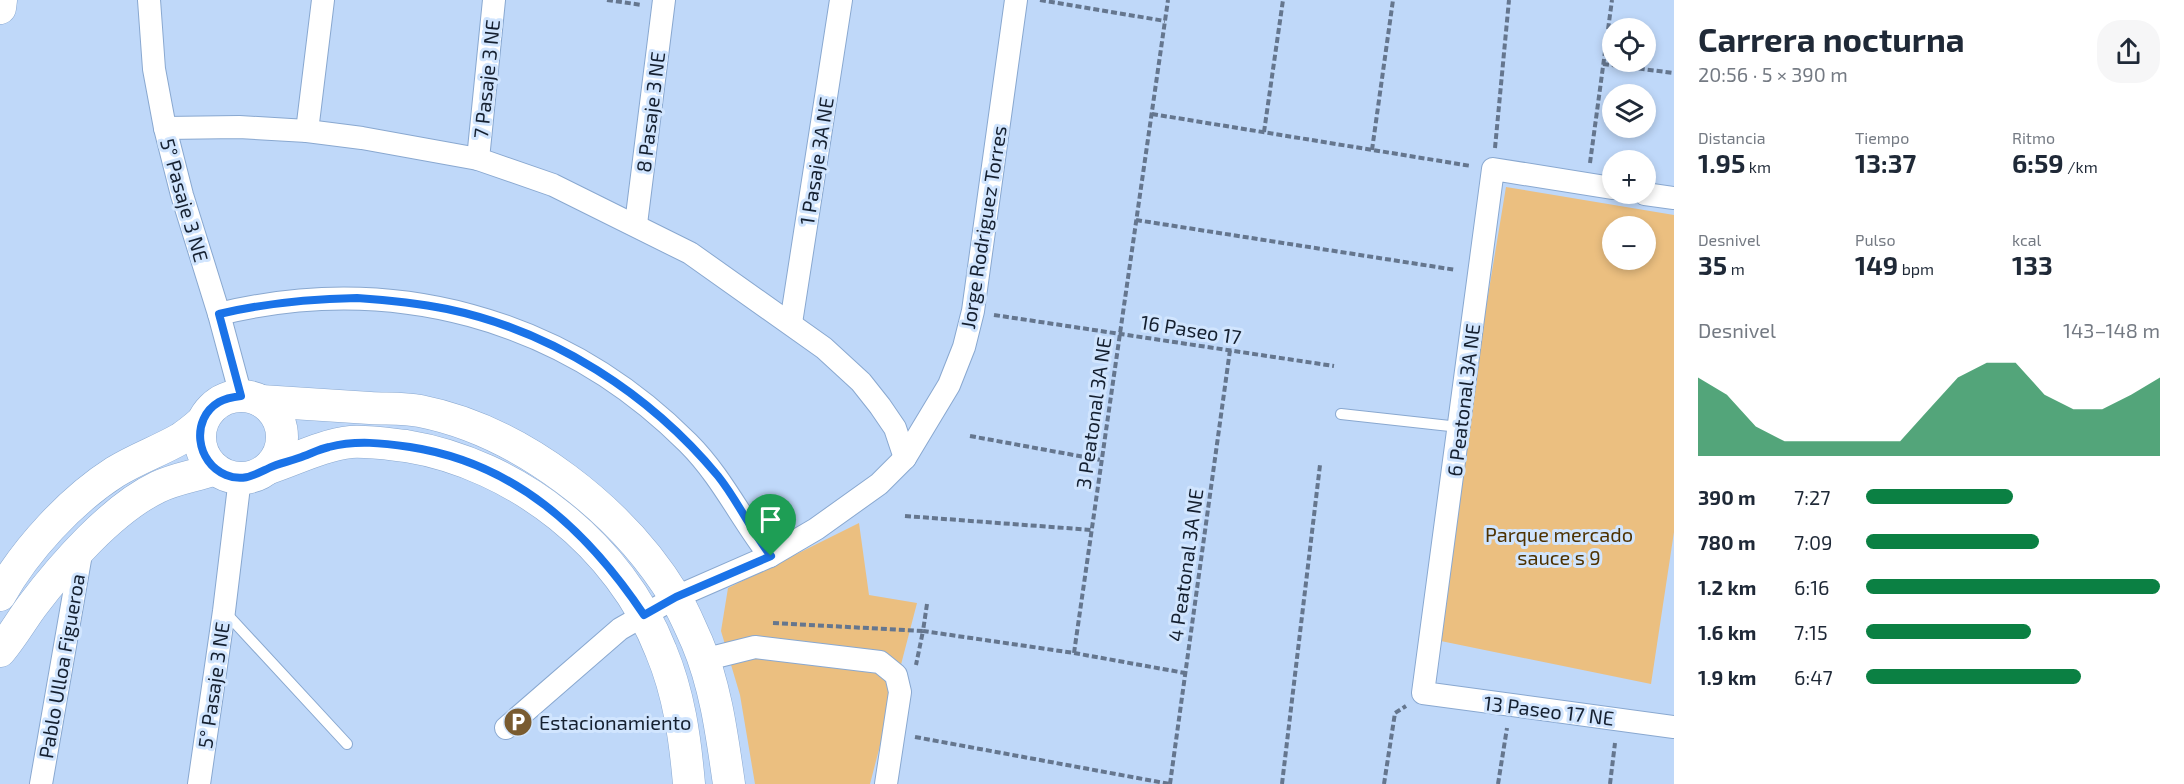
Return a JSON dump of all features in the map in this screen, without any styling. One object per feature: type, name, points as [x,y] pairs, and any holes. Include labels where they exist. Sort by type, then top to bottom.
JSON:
[{"type":"street","points":[[0,8],[2,0]]},
{"type":"street","name":"5° Pasaje 3 NE","points":[[149,0],[154,69],[165,128],[182,195],[219,314],[251,398]]},
{"type":"street","points":[[307,131],[324,0]]},
{"type":"street","name":"7 Pasaje 3 NE","points":[[478,159],[494,0]]},
{"type":"street","name":"1 Pasaje 3A NE","points":[[791,323],[841,0]]},
{"type":"street","name":"Jorge Rodriguez Torres","points":[[506,728],[620,629],[676,597],[771,556],[816,529],[879,484],[905,458],[949,385],[964,347],[973,311],[1016,0]]},
{"type":"street","name":"8 Pasaje 3 NE","points":[[636,224],[664,4]]},
{"type":"street","points":[[165,128],[239,127],[307,131],[362,138],[478,159],[553,185],[636,224],[690,253],[824,348],[861,382],[895,428],[905,458]]},
{"type":"street","points":[[1493,169],[1602,186]]},
{"type":"street","name":"6 Peatonal 3A NE","points":[[1423,693],[1493,169]]},
{"type":"street","points":[[1656,196],[1674,198]]},
{"type":"street","points":[[219,314],[310,299],[392,300],[449,309],[494,321],[537,338],[578,359],[618,384],[655,412],[689,443],[720,478],[756,537],[771,556]]},
{"type":"street","points":[[0,595],[14,571],[33,547],[76,503],[115,472],[182,438],[202,422],[218,402],[229,398],[251,398],[419,411],[468,424],[515,446],[556,471],[614,521],[646,557],[676,597],[698,644],[713,691],[729,784]]},
{"type":"street","points":[[251,398],[271,409],[282,432],[281,446],[269,468]]},
{"type":"street","points":[[202,422],[201,448],[206,459],[227,474]]},
{"type":"street","points":[[0,651],[55,578],[82,548],[127,506],[158,488],[183,477],[260,474],[269,468],[327,447],[352,442],[389,444],[428,450],[469,462],[504,478],[552,510],[589,543],[621,580],[644,615],[661,650],[676,692],[684,733],[689,784]]},
{"type":"street","name":"5° Pasaje 3 NE","points":[[199,784],[224,610],[227,474]]},
{"type":"street","name":"Pablo Ulloa Figueroa","points":[[41,784],[82,548]]},
{"type":"street","points":[[703,660],[755,647],[880,662],[896,675],[900,692],[886,784]]},
{"type":"street","name":"13 Paseo 17 NE","points":[[1423,693],[1674,727]]},
{"type":"lane","points":[[1341,414],[1459,427]]},
{"type":"lane","points":[[224,610],[347,744]]},
{"type":"path","points":[[607,0],[664,4]]},
{"type":"path","points":[[1040,0],[1165,21]]},
{"type":"path","name":"3 Peatonal 3A NE","points":[[1074,653],[1168,0]]},
{"type":"path","points":[[1264,132],[1283,0]]},
{"type":"path","points":[[1372,150],[1393,0]]},
{"type":"path","points":[[1152,114],[1493,169],[1509,0]]},
{"type":"path","points":[[1609,18],[1611,0]]},
{"type":"path","points":[[1656,71],[1674,73]]},
{"type":"path","points":[[1587,184],[1602,72]]},
{"type":"path","points":[[1136,220],[1479,274]]},
{"type":"path","name":"16 Paseo 17","points":[[973,311],[1334,366]]},
{"type":"path","name":"4 Peatonal 3A NE","points":[[1170,784],[1230,350]]},
{"type":"path","points":[[970,436],[1101,460]]},
{"type":"path","points":[[1282,784],[1320,465]]},
{"type":"path","points":[[905,516],[1092,530]]},
{"type":"path","points":[[927,604],[923,631],[1074,653],[1185,673]]},
{"type":"path","points":[[1384,784],[1395,713],[1423,693]]},
{"type":"path","points":[[1498,784],[1510,706]]},
{"type":"path","points":[[1610,784],[1618,719]]},
{"type":"path","points":[[913,737],[1170,784]]},
{"type":"green space","name":"Parque mercado sauce s 9","points":[[1506,187],[1674,215],[1674,532],[1651,684],[1431,639]]},
{"type":"green space","points":[[859,523],[869,595],[917,603],[870,784],[755,784],[740,695],[721,631],[728,588]]},
{"type":"place","name":"Estacionamiento","points":[[518,722]]},
{"type":"route","points":[[357,298],[403,301],[449,309],[494,321],[537,338],[578,359],[618,384],[655,412],[689,443],[720,478],[756,537],[771,556],[676,597],[644,615],[621,580],[589,543],[552,510],[504,478],[469,462],[428,450],[389,444],[352,442],[327,447],[250,477],[226,476],[206,459],[201,448],[200,435],[202,422],[218,402],[241,396],[219,314],[310,299],[357,298]]}]
